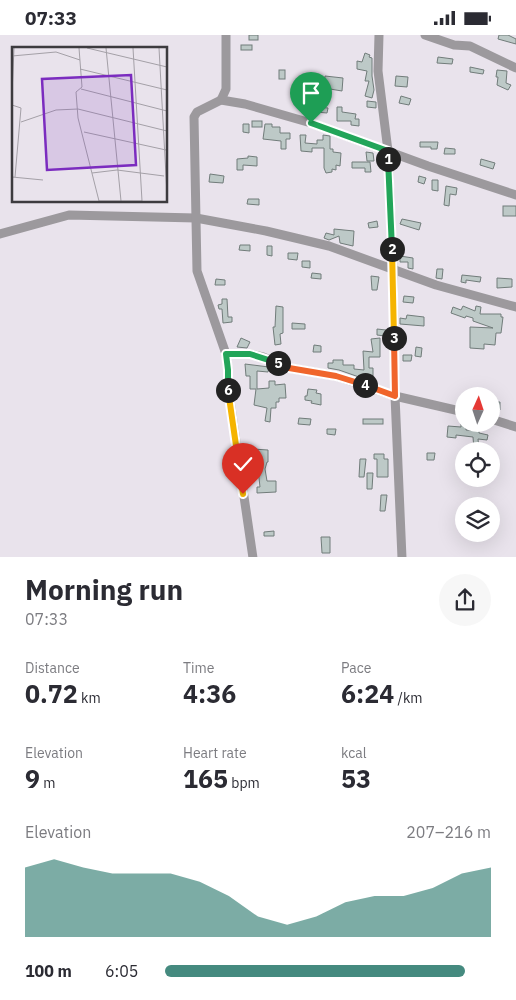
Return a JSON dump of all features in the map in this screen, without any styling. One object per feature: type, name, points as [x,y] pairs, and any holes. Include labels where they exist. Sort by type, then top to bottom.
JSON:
[{"type":"street","points":[[221,100],[226,89],[226,35]]},
{"type":"street","points":[[379,35],[378,71],[388,151],[402,557]]},
{"type":"street","points":[[425,35],[454,45],[470,46],[516,68]]},
{"type":"street","points":[[253,557],[228,394],[226,354],[197,271],[194,117],[197,112],[221,100],[244,104],[311,123],[428,166],[516,195]]},
{"type":"street","points":[[0,233],[68,215],[196,218],[266,231],[328,246],[436,285],[516,307]]},
{"type":"street","points":[[226,354],[257,356],[289,368],[336,376],[395,396],[455,410]]},
{"type":"street","points":[[500,422],[516,427]]},
{"type":"building","points":[[249,35],[258,35],[258,40],[249,40]]},
{"type":"building","points":[[499,35],[508,35],[516,39],[516,44],[498,39]]},
{"type":"building","points":[[241,45],[252,45],[252,50],[241,50]]},
{"type":"building","points":[[365,53],[372,58],[374,90],[372,98],[365,96],[369,81],[365,81],[367,71],[357,69],[357,61],[362,62]]},
{"type":"building","points":[[438,57],[453,59],[452,64],[437,63]]},
{"type":"building","points":[[470,67],[484,70],[483,74],[470,72]]},
{"type":"building","points":[[279,70],[285,70],[285,79],[279,79]]},
{"type":"building","points":[[497,70],[507,71],[506,83],[511,85],[508,90],[497,85]]},
{"type":"building","points":[[325,76],[343,78],[342,91],[324,88]]},
{"type":"building","points":[[396,76],[408,77],[407,87],[395,86]]},
{"type":"building","points":[[401,96],[411,99],[409,105],[399,103]]},
{"type":"building","points":[[303,101],[310,103],[308,110],[301,107]]},
{"type":"building","points":[[367,101],[376,102],[376,108],[367,107]]},
{"type":"building","points":[[317,107],[328,108],[327,113],[316,112]]},
{"type":"building","points":[[337,107],[342,107],[342,112],[356,114],[355,119],[359,119],[359,126],[351,125],[351,121],[337,121]]},
{"type":"building","points":[[252,121],[262,121],[262,127],[252,127]]},
{"type":"building","points":[[243,124],[249,124],[249,133],[243,132]]},
{"type":"building","points":[[265,124],[272,124],[272,127],[280,127],[280,133],[290,133],[290,139],[286,139],[286,149],[281,149],[281,141],[263,139]]},
{"type":"building","points":[[300,135],[306,135],[305,143],[317,144],[317,140],[323,140],[323,135],[330,136],[330,149],[333,149],[333,152],[341,153],[340,166],[336,165],[336,170],[332,169],[332,172],[326,173],[324,168],[324,148],[312,148],[312,152],[301,151]]},
{"type":"building","points":[[420,142],[438,142],[437,149],[420,147]]},
{"type":"building","points":[[445,148],[455,149],[455,154],[444,154]]},
{"type":"building","points":[[366,152],[373,153],[374,161],[367,161]]},
{"type":"building","points":[[248,156],[257,157],[257,166],[243,165],[243,170],[237,170],[237,159],[248,158]]},
{"type":"building","points":[[481,159],[495,163],[493,169],[480,165]]},
{"type":"building","points":[[352,162],[370,162],[371,172],[365,172],[365,168],[352,168]]},
{"type":"building","points":[[210,174],[224,176],[223,183],[209,182]]},
{"type":"building","points":[[419,176],[426,178],[424,184],[418,182]]},
{"type":"building","points":[[432,180],[438,180],[438,191],[432,190]]},
{"type":"building","points":[[446,186],[457,188],[456,195],[450,194],[449,206],[444,205]]},
{"type":"building","points":[[248,199],[259,199],[259,205],[247,204]]},
{"type":"building","points":[[503,206],[516,206],[516,216],[503,216]]},
{"type":"building","points":[[402,219],[421,223],[419,230],[400,224]]},
{"type":"building","points":[[377,221],[378,227],[369,228],[368,223]]},
{"type":"building","points":[[334,229],[354,231],[353,246],[340,243],[339,236],[329,240],[324,238],[326,233],[334,235]]},
{"type":"building","points":[[240,245],[250,245],[250,251],[239,250]]},
{"type":"building","points":[[267,246],[272,246],[272,256],[267,255]]},
{"type":"building","points":[[288,253],[298,253],[297,260],[288,259]]},
{"type":"building","points":[[400,256],[413,258],[413,269],[408,268],[408,262],[400,262]]},
{"type":"building","points":[[302,261],[310,261],[310,268],[302,267]]},
{"type":"building","points":[[437,269],[443,269],[442,279],[436,278]]},
{"type":"building","points":[[312,273],[321,274],[321,279],[311,278]]},
{"type":"building","points":[[462,275],[481,277],[480,282],[466,280],[466,283],[461,282]]},
{"type":"building","points":[[371,276],[379,277],[377,290],[372,290]]},
{"type":"building","points":[[497,278],[512,279],[512,287],[497,288]]},
{"type":"building","points":[[216,279],[225,280],[225,285],[215,285]]},
{"type":"building","points":[[404,296],[414,297],[413,303],[403,302]]},
{"type":"building","points":[[222,299],[227,299],[228,317],[232,317],[232,322],[223,323],[222,309],[219,309],[218,305],[222,304]]},
{"type":"building","points":[[276,306],[283,307],[283,333],[280,334],[281,344],[275,345],[273,327],[275,327]]},
{"type":"building","points":[[463,306],[475,311],[476,306],[481,307],[480,314],[501,314],[501,317],[503,317],[501,333],[496,333],[495,345],[484,344],[484,349],[470,348],[470,327],[493,328],[473,321],[473,318],[466,316],[465,318],[451,313],[453,307],[461,310]]},
{"type":"building","points":[[407,315],[424,317],[424,326],[400,324],[400,318],[406,319]]},
{"type":"building","points":[[292,323],[305,324],[305,329],[292,329]]},
{"type":"building","points":[[377,329],[386,330],[385,336],[377,335]]},
{"type":"building","points":[[241,338],[250,342],[247,348],[237,347]]},
{"type":"building","points":[[380,338],[380,357],[369,357],[369,368],[373,368],[373,378],[359,377],[328,368],[328,363],[333,363],[333,360],[343,360],[343,365],[354,365],[354,369],[364,370],[363,351],[373,352],[371,339]]},
{"type":"building","points":[[314,345],[321,346],[321,352],[313,352]]},
{"type":"building","points":[[416,347],[422,348],[421,357],[415,356]]},
{"type":"building","points":[[403,355],[412,355],[411,361],[403,361]]},
{"type":"building","points":[[245,364],[269,367],[268,372],[257,371],[257,389],[269,388],[269,381],[275,381],[275,385],[285,384],[286,398],[279,398],[279,402],[276,402],[276,408],[271,408],[270,422],[265,421],[267,408],[254,405],[256,389],[250,389],[250,376],[246,376]]},
{"type":"building","points":[[308,389],[317,390],[316,393],[321,394],[321,405],[305,400]]},
{"type":"building","points":[[299,418],[311,419],[310,425],[298,424]]},
{"type":"building","points":[[363,419],[383,419],[383,424],[363,424]]},
{"type":"building","points":[[448,426],[455,427],[455,433],[488,435],[487,440],[478,439],[478,442],[473,442],[473,437],[456,435],[456,438],[447,437]]},
{"type":"building","points":[[327,429],[336,429],[335,435],[327,434]]},
{"type":"building","points":[[253,449],[268,450],[268,462],[265,469],[267,481],[276,481],[276,492],[257,493],[257,487],[260,487],[258,469],[253,469]]},
{"type":"building","points":[[427,453],[435,453],[434,460],[427,460]]},
{"type":"building","points":[[374,454],[384,454],[384,459],[388,459],[388,477],[377,477],[377,459],[374,459]]},
{"type":"building","points":[[360,459],[366,459],[364,477],[359,477]]},
{"type":"building","points":[[367,473],[373,473],[372,489],[367,489]]},
{"type":"building","points":[[381,495],[387,495],[385,511],[380,511]]},
{"type":"building","points":[[274,531],[274,536],[264,536],[264,532]]},
{"type":"building","points":[[321,537],[330,537],[330,553],[322,553]]},
{"type":"route","points":[[243,494],[228,394],[226,354],[250,354],[263,357],[289,368],[336,376],[395,396],[393,270],[388,151],[311,123]]}]
